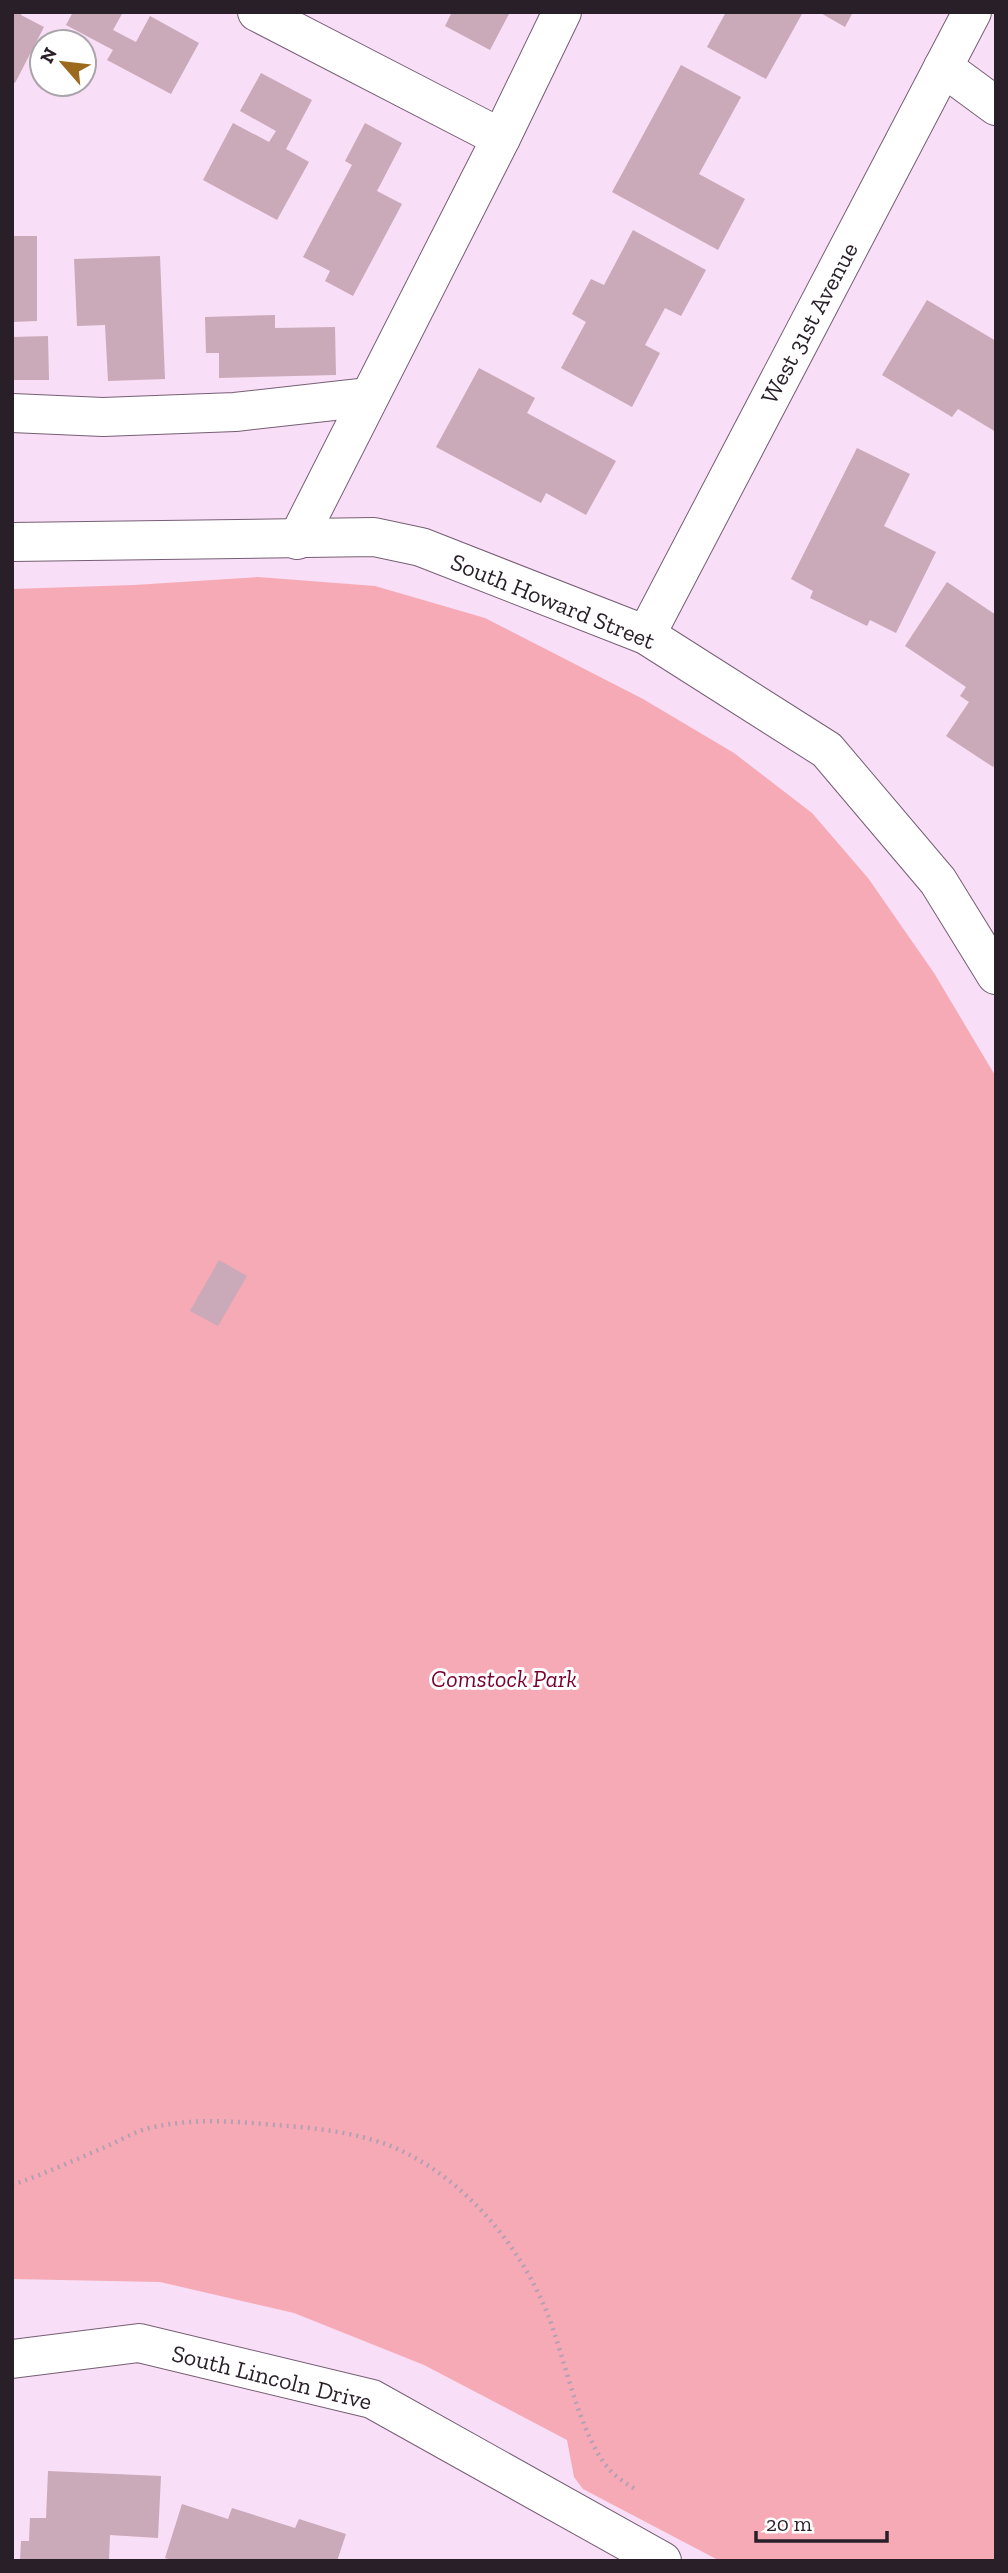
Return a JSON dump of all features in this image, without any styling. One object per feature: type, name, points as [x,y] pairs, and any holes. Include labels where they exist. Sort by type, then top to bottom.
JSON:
[{"type":"street","points":[[257,12],[501,138]]},
{"type":"street","points":[[297,540],[562,12]]},
{"type":"street","name":"West 31st Avenue","points":[[646,635],[972,12]]},
{"type":"street","points":[[943,67],[996,106]]},
{"type":"street","points":[[12,412],[103,417],[235,412],[369,397]]},
{"type":"street","name":"South Howard Street","points":[[12,542],[374,537],[421,547],[646,635],[827,750],[938,881],[996,975]]},
{"type":"street","name":"South Lincoln Drive","points":[[12,2359],[139,2343],[372,2399],[652,2558]]},
{"type":"path","points":[[12,2185],[145,2129],[180,2122],[217,2119],[301,2127],[367,2139],[403,2151],[441,2174],[475,2204],[506,2239],[532,2279],[548,2315],[596,2449],[607,2467],[637,2490]]},
{"type":"green space","name":"Comstock Park","points":[[258,577],[375,586],[485,618],[643,699],[734,753],[812,813],[868,878],[934,973],[996,1077],[996,2561],[720,2561],[583,2489],[574,2477],[567,2440],[424,2365],[294,2313],[160,2282],[12,2279],[12,589]]},
{"type":"building","points":[[12,12],[22,12],[21,15],[44,27],[28,28],[28,58],[15,83],[12,82]]},
{"type":"building","points":[[73,12],[123,12],[113,30],[136,42],[150,16],[199,43],[171,94],[107,60],[113,50],[98,42],[98,28],[72,28],[66,25]]},
{"type":"building","points":[[452,12],[510,12],[490,50],[445,26]]},
{"type":"building","points":[[726,12],[803,12],[766,79],[707,47]]},
{"type":"building","points":[[819,12],[853,12],[845,27]]},
{"type":"building","points":[[681,65],[741,97],[699,174],[745,199],[718,250],[612,192]]},
{"type":"building","points":[[261,73],[312,100],[286,149],[309,162],[277,220],[203,180],[233,123],[269,142],[276,131],[240,111]]},
{"type":"building","points":[[365,123],[402,143],[377,191],[402,204],[353,296],[325,281],[330,271],[303,257],[352,165],[345,161]]},
{"type":"building","points":[[633,230],[706,270],[681,316],[665,308],[645,345],[660,353],[632,407],[561,368],[586,322],[572,314],[591,279],[604,285]]},
{"type":"building","points":[[12,236],[37,236],[37,321],[12,322]]},
{"type":"building","points":[[160,256],[165,379],[108,381],[105,325],[77,326],[74,259]]},
{"type":"building","points":[[927,300],[996,341],[996,432],[958,409],[952,417],[882,375]]},
{"type":"building","points":[[275,315],[275,328],[335,327],[336,375],[219,378],[219,353],[206,353],[205,317]]},
{"type":"building","points":[[48,336],[49,380],[12,380],[12,337]]},
{"type":"building","points":[[479,368],[535,398],[527,413],[616,461],[586,515],[546,493],[541,503],[436,447]]},
{"type":"building","points":[[857,448],[910,474],[884,526],[936,552],[896,633],[870,620],[867,626],[810,598],[813,591],[791,579]]},
{"type":"building","points":[[947,582],[996,615],[996,763],[993,767],[946,736],[969,702],[960,696],[966,687],[905,646]]},
{"type":"building","points":[[219,1260],[247,1276],[218,1326],[190,1311]]},
{"type":"building","points":[[48,2471],[161,2476],[158,2538],[110,2535],[109,2561],[20,2561],[21,2541],[29,2541],[30,2518],[46,2518]]},
{"type":"building","points":[[182,2504],[228,2519],[232,2508],[295,2528],[299,2519],[346,2534],[337,2561],[175,2561],[165,2558]]}]
